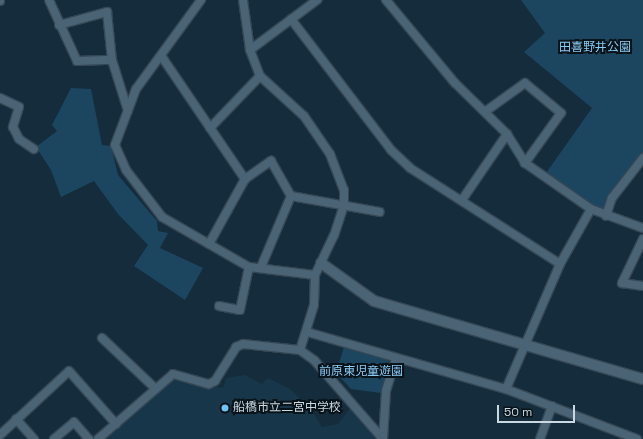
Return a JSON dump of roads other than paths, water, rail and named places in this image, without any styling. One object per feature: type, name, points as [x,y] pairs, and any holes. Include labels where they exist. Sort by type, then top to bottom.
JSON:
[{"type":"street","points":[[49,0],[59,25],[77,61],[112,60]]},
{"type":"street","points":[[201,0],[162,57],[136,89],[115,145],[126,170],[162,217],[249,267],[261,267],[315,275]]},
{"type":"street","points":[[243,0],[250,50],[260,76],[304,116],[330,154],[344,190],[344,205],[315,275],[307,332],[300,350]]},
{"type":"street","points":[[250,50],[317,0]]},
{"type":"street","points":[[386,0],[455,83],[486,111],[507,134],[525,163],[591,210],[643,228]]},
{"type":"street","points":[[59,25],[107,12],[112,60],[128,111]]},
{"type":"street","points":[[291,19],[391,150],[410,168],[560,264]]},
{"type":"street","points":[[162,57],[245,179]]},
{"type":"street","points":[[210,128],[260,76]]},
{"type":"street","points":[[486,111],[525,83],[561,113],[525,163]]},
{"type":"street","points":[[0,98],[19,107],[13,127],[19,139],[34,150]]},
{"type":"street","points":[[462,200],[507,134]]},
{"type":"street","points":[[606,216],[612,198],[643,158]]},
{"type":"street","points":[[209,244],[245,179],[271,161],[291,196]]},
{"type":"street","points":[[291,196],[380,212]]},
{"type":"street","points":[[261,267],[291,196]]},
{"type":"street","points":[[506,389],[522,346],[560,264],[591,210]]},
{"type":"street","points":[[643,239],[622,283],[643,286]]},
{"type":"street","points":[[321,262],[374,301],[522,346],[643,379]]},
{"type":"street","points":[[219,306],[240,310],[249,267]]},
{"type":"street","points":[[307,332],[506,389],[637,439]]},
{"type":"street","points":[[102,338],[156,389]]},
{"type":"street","points":[[98,439],[173,374],[209,384],[215,381],[236,346],[243,344],[300,350],[314,360],[383,439],[386,391],[396,358]]},
{"type":"street","points":[[0,436],[16,419],[69,371],[116,424]]},
{"type":"street","points":[[540,439],[552,406]]},
{"type":"street","points":[[16,419],[34,439]]},
{"type":"street","points":[[54,439],[74,422],[89,439]]},
{"type":"place","name":"船橋市立二宮中学校","points":[[225,408]]},
{"type":"park label","name":"田喜野井公園","points":[[595,48]]},
{"type":"park label","name":"前原東児童遊園","points":[[361,372]]}]
